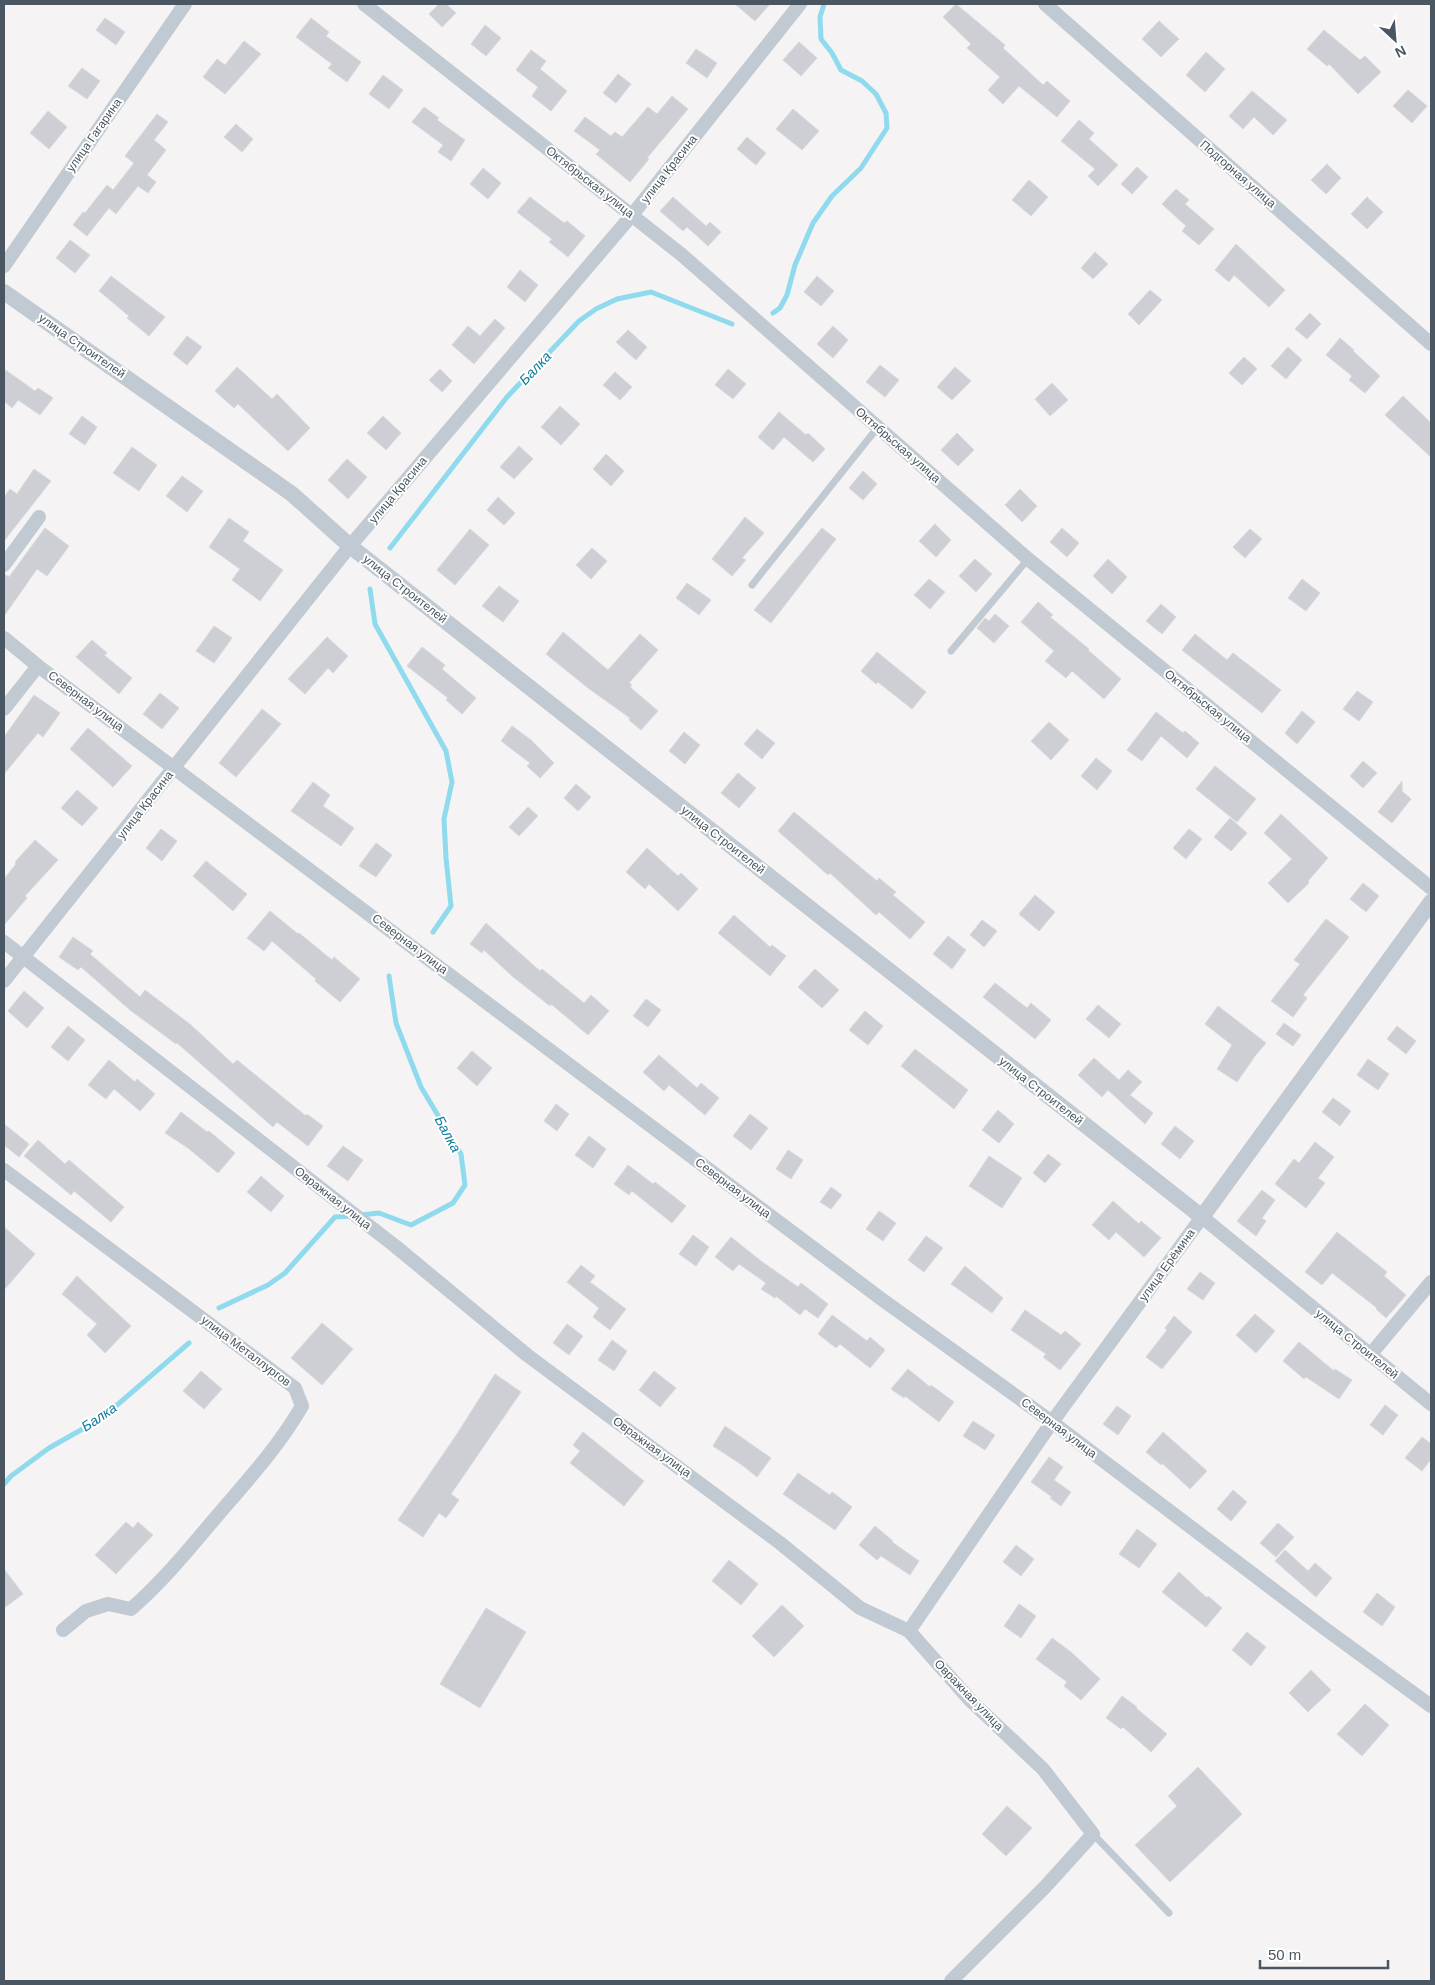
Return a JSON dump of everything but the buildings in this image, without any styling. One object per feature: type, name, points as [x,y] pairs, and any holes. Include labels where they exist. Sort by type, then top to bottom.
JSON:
[{"type":"street","name":"улица Гагарина","points":[[4,266],[185,4]]},
{"type":"street","name":"Октябрьская улица","points":[[364,4],[689,261],[1028,558],[1431,888]]},
{"type":"street","name":"улица Красина","points":[[4,981],[350,546],[632,215],[800,4]]},
{"type":"street","name":"Подгорная улица","points":[[1045,4],[1431,344]]},
{"type":"street","name":"улица Строителей","points":[[4,292],[292,494],[350,546],[1202,1217],[1431,1404]]},
{"type":"street","points":[[4,565],[39,517]]},
{"type":"street","name":"Северная улица","points":[[4,638],[38,666],[872,1292],[1052,1422],[1324,1628],[1431,1706]]},
{"type":"street","name":"Северная улица","points":[[4,709],[38,666]]},
{"type":"street","name":"улица Ерёмина","points":[[909,1631],[1052,1422],[1431,902]]},
{"type":"street","name":"Овражная улица","points":[[4,942],[395,1246],[527,1355],[780,1542],[860,1608],[909,1631],[971,1701],[1043,1769],[1093,1834]]},
{"type":"street","name":"улица Металлургов","points":[[4,1170],[295,1388],[302,1406],[288,1430],[255,1471],[152,1591],[131,1609],[108,1604],[86,1611],[64,1630]]},
{"type":"street","points":[[1370,1355],[1431,1282]]},
{"type":"street","points":[[951,1981],[1045,1887],[1093,1834]]},
{"type":"lane","points":[[752,585],[878,428]]},
{"type":"lane","points":[[951,651],[1028,558]]},
{"type":"lane","points":[[1093,1834],[1169,1913]]},
{"type":"waterway","points":[[773,313],[780,308],[787,295],[795,265],[813,223],[832,196],[861,168],[887,128],[886,113],[876,94],[862,81],[841,70],[832,53],[821,39],[820,17],[824,4]]},
{"type":"waterway","name":"Балка","points":[[390,548],[507,397],[579,321],[596,309],[617,299],[651,292],[732,324]]},
{"type":"waterway","name":"Балка","points":[[370,589],[375,624],[446,751],[452,782],[444,819],[451,906],[433,932]]},
{"type":"waterway","name":"Балка","points":[[361,1215],[379,1213],[411,1225],[453,1203],[465,1185],[461,1154],[421,1087],[396,1023],[389,976]]},
{"type":"waterway","name":"Балка","points":[[219,1308],[268,1285],[285,1273],[335,1217],[353,1216]]},
{"type":"waterway","name":"Балка","points":[[4,1484],[11,1476],[49,1448],[102,1418],[189,1343]]}]
